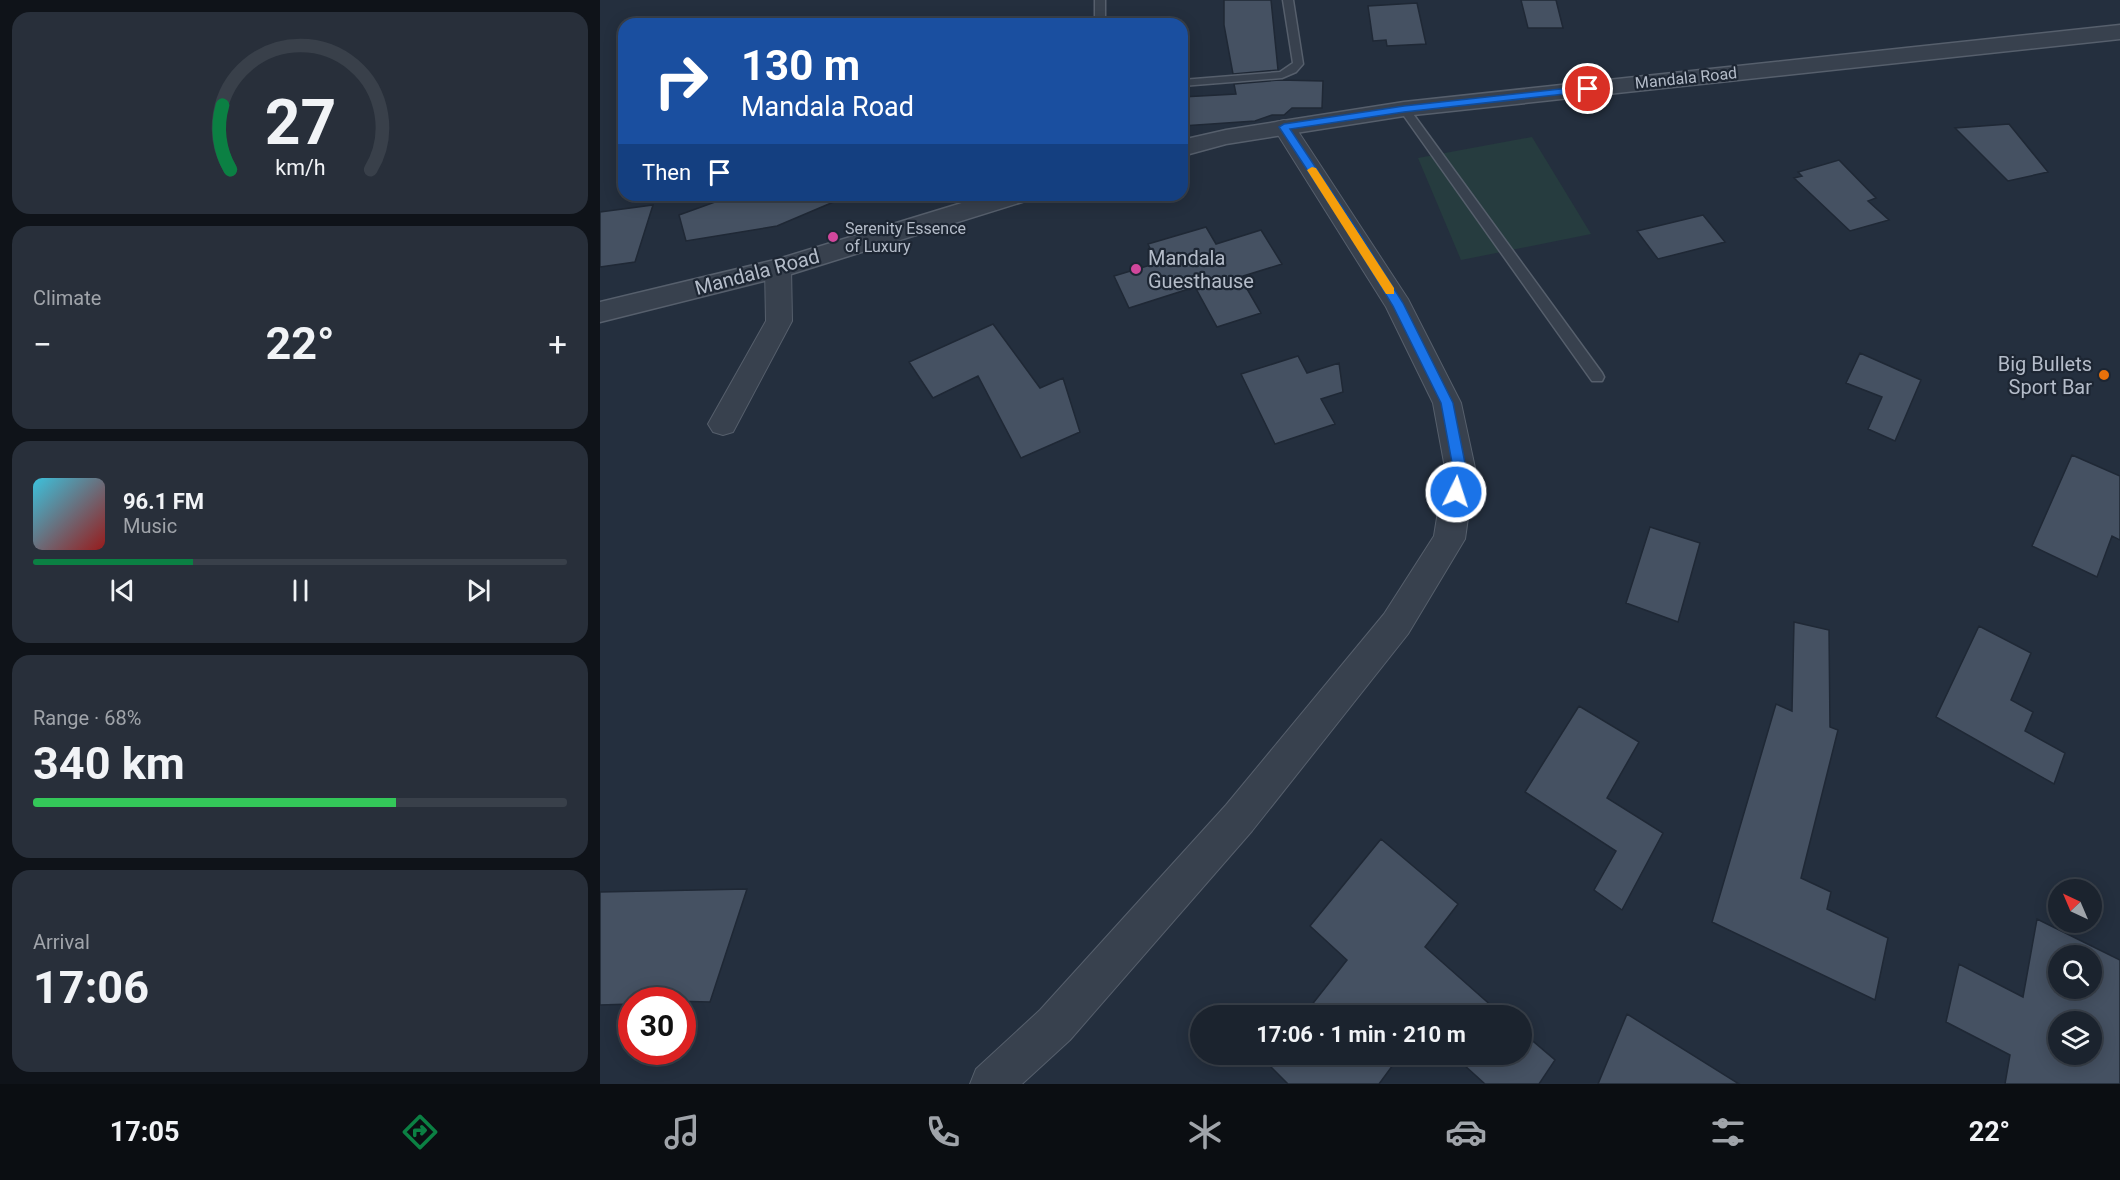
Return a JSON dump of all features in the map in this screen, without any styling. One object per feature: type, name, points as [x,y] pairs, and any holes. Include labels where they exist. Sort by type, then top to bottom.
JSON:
[{"type":"street","name":"Mandala Road","points":[[1188,147],[1284,127],[1404,109],[2120,32]]},
{"type":"street","points":[[991,1084],[1055,1025],[1239,818],[1396,624],[1449,539],[1460,468],[1447,403],[1399,306],[1284,127]]},
{"type":"street","name":"Mandala Road","points":[[600,312],[778,268],[996,201]]},
{"type":"street","points":[[723,424],[779,321],[778,268]]},
{"type":"lane","points":[[1100,0],[1100,18]]},
{"type":"lane","points":[[1188,83],[1282,75],[1292,70],[1298,64],[1288,0]]},
{"type":"lane","points":[[1404,109],[1597,377]]},
{"type":"green space","points":[[1532,137],[1591,234],[1461,260],[1418,158]]},
{"type":"building","points":[[1224,0],[1271,0],[1278,70],[1233,74],[1224,25]]},
{"type":"building","points":[[1521,0],[1556,0],[1563,28],[1528,28]]},
{"type":"building","points":[[1417,3],[1426,44],[1387,46],[1386,40],[1373,41],[1368,6]]},
{"type":"building","points":[[1279,80],[1323,81],[1322,108],[1292,108],[1284,115],[1272,115],[1255,121],[1188,126],[1188,97],[1236,94],[1234,84]]},
{"type":"building","points":[[2009,124],[2048,172],[2008,181],[1955,128]]},
{"type":"building","points":[[1839,160],[1876,198],[1868,201],[1889,220],[1850,231],[1794,178],[1802,176],[1798,172]]},
{"type":"building","points":[[718,201],[836,201],[777,226],[686,241],[679,215]]},
{"type":"building","points":[[653,205],[635,262],[600,267],[600,212]]},
{"type":"building","points":[[1703,215],[1725,242],[1658,259],[1637,231]]},
{"type":"building","points":[[1206,227],[1216,244],[1261,230],[1282,264],[1240,277],[1261,313],[1217,327],[1195,287],[1129,308],[1114,276],[1157,263],[1148,244]]},
{"type":"building","points":[[993,324],[1040,388],[1063,378],[1080,432],[1021,458],[978,376],[933,398],[909,362]]},
{"type":"building","points":[[1860,353],[1921,380],[1895,441],[1868,429],[1882,397],[1846,383]]},
{"type":"building","points":[[1298,356],[1307,373],[1339,363],[1343,392],[1321,399],[1335,424],[1275,444],[1241,374]]},
{"type":"building","points":[[2072,455],[2120,476],[2120,540],[2112,536],[2097,577],[2032,546]]},
{"type":"building","points":[[1650,527],[1700,543],[1678,622],[1626,603]]},
{"type":"building","points":[[1794,622],[1829,630],[1830,727],[1838,730],[1801,878],[1831,892],[1827,909],[1888,938],[1875,1000],[1712,922],[1776,704],[1792,711]]},
{"type":"building","points":[[1979,626],[2031,653],[2011,700],[2033,712],[2025,731],[2065,753],[2054,784],[1936,717]]},
{"type":"building","points":[[1579,706],[1639,742],[1607,798],[1663,833],[1622,910],[1594,890],[1616,851],[1525,792]]},
{"type":"building","points":[[1381,839],[1458,904],[1425,947],[1491,1005],[1312,1005],[1347,960],[1310,926]]},
{"type":"building","points":[[747,889],[710,1002],[696,1002],[696,987],[618,987],[618,1004],[600,1005],[600,892]]},
{"type":"building","points":[[2037,919],[2048,924],[2048,933],[2065,933],[2090,945],[2048,945],[2048,999],[2102,999],[2102,951],[2120,960],[2120,1084],[2005,1084],[2010,1055],[1946,1022],[1959,964],[2023,997]]},
{"type":"building","points":[[1627,1014],[1739,1084],[1598,1084]]},
{"type":"building","points":[[1532,1040],[1555,1060],[1539,1084],[1485,1084],[1464,1065],[1532,1065]]},
{"type":"building","points":[[1269,1065],[1393,1065],[1379,1084],[1288,1084]]},
{"type":"slow traffic","points":[[1312,170],[1390,291]]},
{"type":"place","name":"Serenity Essence of Luxury","points":[[833,237]]},
{"type":"place","name":"Mandala Guesthause","points":[[1136,269]]},
{"type":"place","name":"Big Bullets Sport Bar","points":[[2104,375]]},
{"type":"route","points":[[1456,492],[1460,468],[1447,403],[1399,306],[1284,127],[1404,109],[1588,89]]}]
